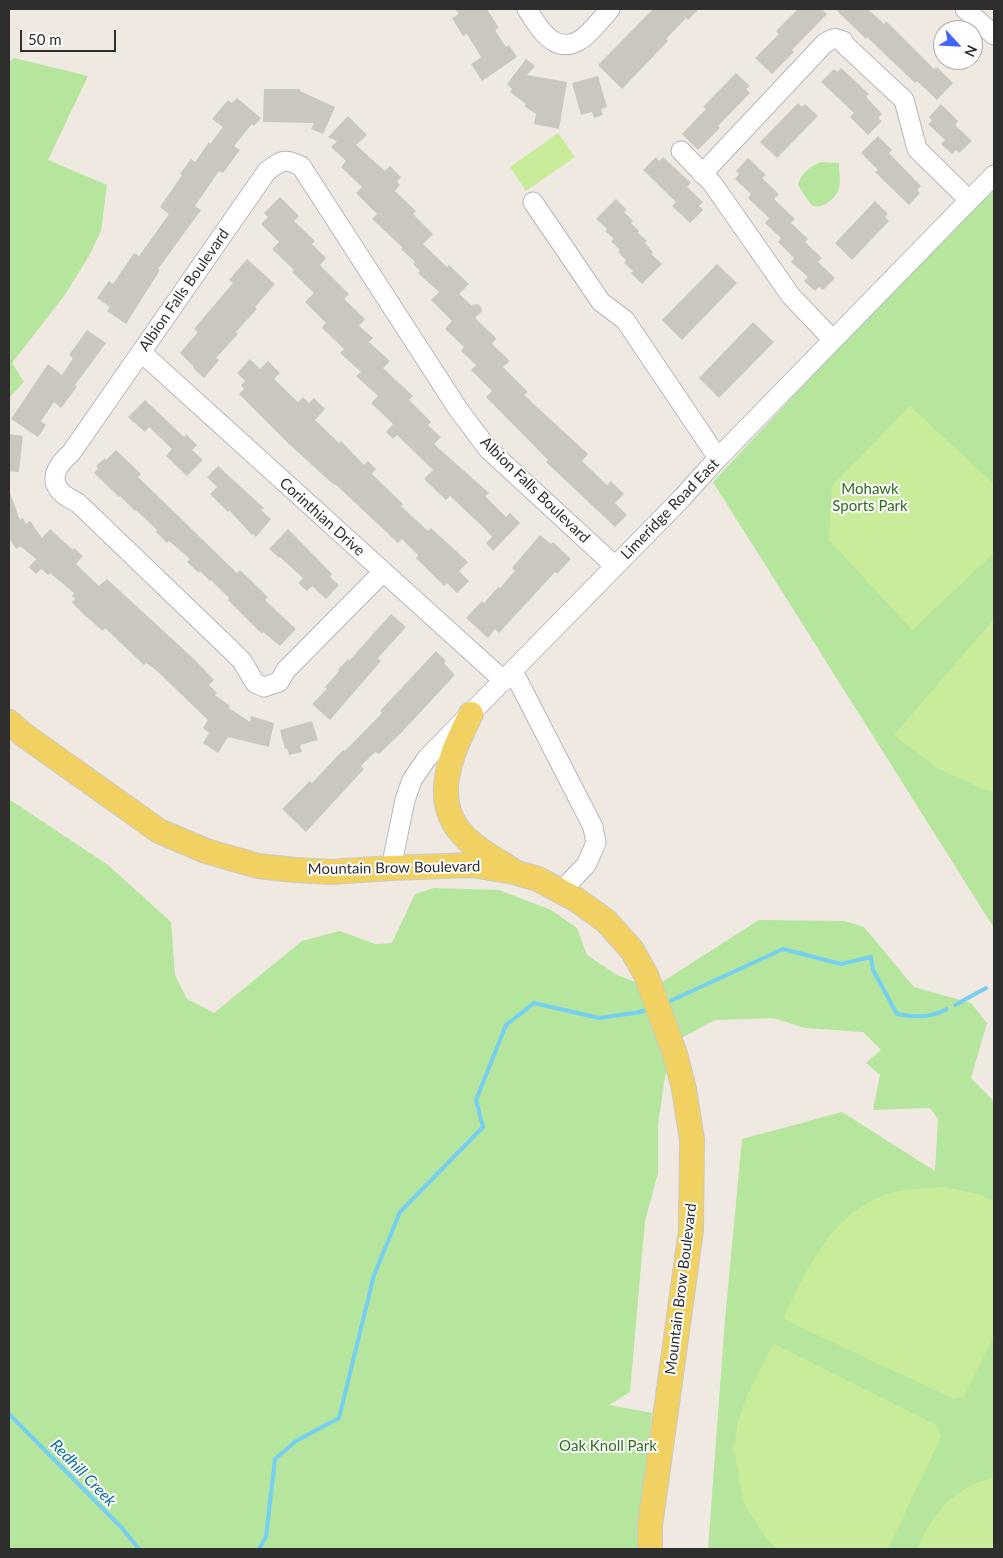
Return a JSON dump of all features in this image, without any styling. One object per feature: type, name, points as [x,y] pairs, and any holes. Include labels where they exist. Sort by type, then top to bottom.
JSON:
[{"type":"main road","points":[[470,714],[450,763],[445,794],[448,809],[457,828],[467,839],[514,872]]},
{"type":"main road","name":"Mountain Brow Boulevard","points":[[9,722],[24,735],[159,831],[206,851],[258,866],[296,870],[331,872],[472,865],[514,872],[538,879],[562,890],[606,921],[632,950],[646,975],[675,1054],[684,1089],[692,1140],[691,1230],[650,1526],[650,1549]]},
{"type":"street","points":[[527,9],[542,32],[557,44],[568,45],[581,40],[610,9]]},
{"type":"street","points":[[965,9],[994,35]]},
{"type":"street","points":[[702,174],[825,43],[832,38],[836,38],[843,41],[904,100],[917,149],[969,200]]},
{"type":"street","points":[[681,151],[712,183],[791,296],[834,340]]},
{"type":"street","name":"Albion Falls Boulevard","points":[[384,572],[286,670],[279,682],[264,687],[255,683],[242,661],[78,503],[62,493],[57,486],[55,473],[60,462],[71,453],[267,171],[277,163],[289,160],[301,166],[458,409],[488,449],[615,566]]},
{"type":"street","name":"Limeridge Road East","points":[[391,868],[404,800],[412,780],[427,758],[509,676],[994,175]]},
{"type":"street","points":[[533,202],[601,302],[625,320],[718,458]]},
{"type":"street","name":"Corinthian Drive","points":[[141,352],[344,538],[509,676]]},
{"type":"street","points":[[509,676],[593,827],[596,843],[586,865],[562,890]]},
{"type":"green space","points":[[14,58],[88,76],[48,160],[107,185],[101,231],[89,256],[64,296],[12,363],[24,382],[9,398],[9,63]]},
{"type":"green space","points":[[558,133],[575,157],[526,191],[510,167]]},
{"type":"green space","points":[[821,162],[839,163],[840,185],[838,192],[832,199],[824,205],[816,206],[810,203],[798,185],[806,171]]},
{"type":"green space","name":"Mohawk Sports Park","points":[[994,191],[994,928],[713,482],[841,345],[974,209]]},
{"type":"green space","points":[[910,406],[994,484],[994,553],[912,630],[829,540],[832,486]]},
{"type":"green space","points":[[994,619],[994,792],[985,790],[937,768],[894,735]]},
{"type":"green space","name":"Oak Knoll Park","points":[[9,799],[108,865],[171,922],[175,975],[187,999],[214,1013],[302,941],[340,931],[375,944],[392,943],[415,894],[434,888],[499,890],[551,910],[577,928],[587,955],[617,975],[635,982],[662,982],[759,920],[844,921],[864,927],[914,987],[971,1003],[987,1023],[971,1078],[994,1101],[994,1549],[708,1549],[725,1319],[742,1139],[842,1112],[935,1171],[938,1119],[930,1108],[873,1110],[880,1075],[866,1063],[881,1050],[863,1032],[805,1028],[773,1018],[715,1020],[683,1037],[665,1076],[658,1125],[658,1173],[645,1221],[630,1392],[609,1405],[652,1413],[637,1549],[9,1549]]},
{"type":"green space","points":[[945,1187],[978,1194],[994,1201],[994,1336],[964,1396],[954,1399],[783,1319],[815,1257],[842,1222],[859,1208],[879,1197],[903,1190]]},
{"type":"green space","points":[[773,1343],[937,1425],[941,1437],[888,1549],[777,1549],[766,1538],[744,1504],[734,1449],[738,1421],[747,1396]]},
{"type":"green space","points":[[994,1478],[994,1549],[917,1549],[932,1521],[951,1499],[971,1485]]},
{"type":"building","points":[[455,9],[487,9],[499,28],[495,30],[506,47],[509,45],[517,57],[482,81],[471,64],[481,57],[467,34],[463,36],[452,18],[459,14]]},
{"type":"building","points":[[653,9],[699,9],[688,20],[686,18],[666,39],[668,41],[622,89],[598,65]]},
{"type":"building","points":[[798,9],[822,9],[827,14],[772,74],[755,58],[779,34],[776,31]]},
{"type":"building","points":[[835,9],[868,9],[884,24],[886,21],[933,70],[940,70],[953,83],[937,100],[917,81],[915,83],[867,37],[866,39]]},
{"type":"building","points":[[526,59],[535,66],[527,75],[567,82],[559,129],[534,124],[536,114],[524,106],[526,104],[510,92],[512,89],[507,84]]},
{"type":"building","points":[[841,68],[869,94],[866,97],[882,114],[878,118],[882,121],[868,135],[850,117],[854,113],[821,82],[834,69],[837,72]]},
{"type":"building","points":[[736,73],[750,86],[746,89],[750,93],[698,150],[682,134],[706,109],[703,107]]},
{"type":"building","points":[[598,76],[607,107],[601,109],[603,115],[594,118],[592,112],[581,115],[572,83]]},
{"type":"building","points":[[264,89],[300,89],[300,91],[335,107],[323,134],[311,129],[314,123],[263,122]]},
{"type":"building","points":[[237,98],[261,118],[254,126],[252,124],[234,146],[240,150],[223,173],[219,171],[195,206],[201,210],[158,269],[160,270],[126,324],[107,311],[110,307],[97,298],[109,281],[113,284],[134,253],[139,256],[169,214],[160,207],[191,159],[195,162],[209,142],[210,144],[223,127],[212,119],[228,100],[232,103]]},
{"type":"building","points":[[798,103],[802,107],[805,104],[818,116],[777,158],[760,142]]},
{"type":"building","points":[[941,104],[958,121],[955,125],[972,141],[959,153],[956,150],[952,154],[941,144],[945,140],[928,124],[932,121],[929,117]]},
{"type":"building","points":[[348,116],[367,135],[356,145],[385,171],[390,166],[401,177],[397,182],[400,185],[395,191],[416,211],[413,214],[433,234],[423,244],[447,267],[449,265],[469,284],[459,294],[471,305],[478,304],[481,307],[482,311],[475,318],[495,337],[496,339],[492,344],[510,361],[503,367],[528,392],[524,395],[588,454],[582,461],[607,485],[611,481],[624,494],[615,503],[627,515],[615,527],[546,462],[548,460],[486,397],[492,391],[471,370],[476,365],[461,351],[464,347],[445,329],[452,321],[431,300],[439,292],[418,273],[420,271],[413,264],[415,262],[401,249],[403,248],[372,219],[377,214],[356,193],[362,187],[341,167],[346,161],[331,147],[337,141],[328,137]]},
{"type":"building","points":[[878,136],[892,150],[889,153],[921,186],[917,190],[920,193],[909,205],[875,172],[878,170],[861,153]]},
{"type":"building","points":[[656,157],[659,161],[663,157],[691,183],[687,187],[703,202],[699,206],[703,210],[690,223],[672,206],[676,202],[643,170]]},
{"type":"building","points":[[748,158],[766,175],[762,178],[779,194],[774,199],[795,219],[791,223],[808,239],[805,242],[822,258],[818,262],[835,278],[823,290],[819,287],[815,291],[804,281],[808,277],[791,262],[794,258],[778,242],[781,238],[765,223],[769,218],[748,198],[751,194],[735,179],[739,174],[736,171]]},
{"type":"building","points":[[280,197],[299,216],[294,221],[315,241],[312,244],[326,258],[320,265],[349,294],[344,299],[365,319],[359,326],[373,338],[369,342],[390,361],[383,368],[413,396],[409,400],[431,422],[428,425],[441,437],[434,444],[489,493],[485,496],[506,517],[510,513],[520,523],[493,551],[486,543],[492,537],[484,528],[450,496],[446,500],[424,479],[433,470],[397,435],[393,439],[386,432],[393,424],[371,403],[378,396],[356,376],[361,372],[340,353],[344,349],[322,328],[326,323],[305,302],[314,293],[272,249],[279,242],[261,224],[268,217],[264,213]]},
{"type":"building","points":[[616,199],[627,210],[624,212],[633,221],[631,223],[639,231],[638,233],[647,241],[645,243],[653,252],[651,254],[662,264],[642,284],[631,273],[633,271],[624,263],[626,260],[611,241],[614,239],[605,231],[607,229],[596,219]]},
{"type":"building","points":[[875,201],[888,214],[885,217],[889,221],[852,260],[835,243]]},
{"type":"building","points":[[247,259],[275,284],[255,307],[257,309],[236,332],[238,334],[216,358],[219,360],[204,378],[180,353],[198,332],[194,329],[233,283],[229,280]]},
{"type":"building","points":[[717,264],[737,283],[682,340],[662,320]]},
{"type":"building","points":[[753,322],[774,342],[719,398],[699,378]]},
{"type":"building","points":[[87,330],[106,343],[75,385],[77,387],[61,408],[54,402],[41,421],[46,425],[38,437],[11,419],[48,364],[62,375],[73,358],[69,355]]},
{"type":"building","points":[[250,359],[260,369],[268,361],[280,373],[274,379],[298,402],[303,397],[309,403],[314,398],[325,409],[315,420],[339,443],[341,441],[364,465],[368,461],[376,469],[372,474],[403,504],[401,506],[428,531],[431,528],[468,562],[459,571],[469,581],[457,593],[447,583],[444,586],[416,558],[418,555],[402,539],[398,543],[290,445],[239,394],[244,389],[241,385],[245,381],[237,373]]},
{"type":"building","points":[[145,400],[184,437],[186,434],[197,445],[192,450],[203,460],[187,476],[166,456],[172,449],[149,427],[145,432],[128,417]]},
{"type":"building","points":[[9,434],[23,436],[19,472],[9,471]]},
{"type":"building","points":[[116,450],[141,474],[138,477],[237,573],[240,570],[268,597],[265,600],[296,629],[280,646],[263,632],[262,634],[211,580],[200,571],[199,573],[187,562],[190,559],[169,541],[167,543],[156,532],[157,530],[94,473],[98,468],[96,466],[105,458],[106,460]]},
{"type":"building","points":[[218,466],[264,508],[261,510],[271,519],[256,537],[210,494],[217,487],[207,477]]},
{"type":"building","points":[[9,493],[20,520],[23,518],[26,524],[30,521],[42,538],[50,529],[73,550],[74,548],[83,556],[76,564],[99,586],[107,579],[194,659],[214,680],[209,685],[217,693],[215,695],[230,706],[229,708],[250,722],[251,716],[274,723],[269,747],[228,737],[218,753],[203,743],[209,733],[203,728],[208,720],[156,670],[146,663],[144,665],[105,628],[103,631],[82,613],[72,602],[75,599],[72,596],[74,593],[50,573],[48,575],[41,569],[36,574],[29,567],[36,559],[20,546],[16,549],[9,538]]},
{"type":"building","points":[[288,529],[332,574],[330,577],[339,585],[326,599],[312,586],[307,591],[298,583],[303,578],[269,549]]},
{"type":"building","points":[[540,535],[551,544],[553,542],[571,559],[557,574],[555,572],[499,633],[495,629],[488,638],[466,618],[482,601],[484,603],[498,587],[500,588],[515,571],[512,568]]},
{"type":"building","points":[[391,614],[406,627],[378,658],[381,661],[330,720],[312,704],[327,689],[325,687],[338,670],[348,659],[349,661]]},
{"type":"building","points":[[436,651],[446,661],[444,663],[454,676],[402,732],[379,754],[375,752],[361,766],[364,769],[306,832],[282,809],[310,781],[312,783],[343,750],[345,751],[382,713],[380,711]]},
{"type":"building","points":[[312,721],[318,740],[300,745],[302,752],[289,755],[287,748],[285,749],[280,730]]},
{"type":"waterway","points":[[666,1003],[783,949],[841,964],[871,957],[873,970],[897,1014],[923,1016],[947,1009]]},
{"type":"waterway","points":[[955,1005],[986,988]]},
{"type":"waterway","points":[[259,1549],[266,1537],[275,1459],[296,1441],[339,1418],[374,1275],[400,1212],[483,1127],[476,1100],[506,1025],[534,1003],[599,1018],[650,1009]]},
{"type":"waterway","name":"Redhill Creek","points":[[9,1414],[122,1528],[139,1549]]}]
